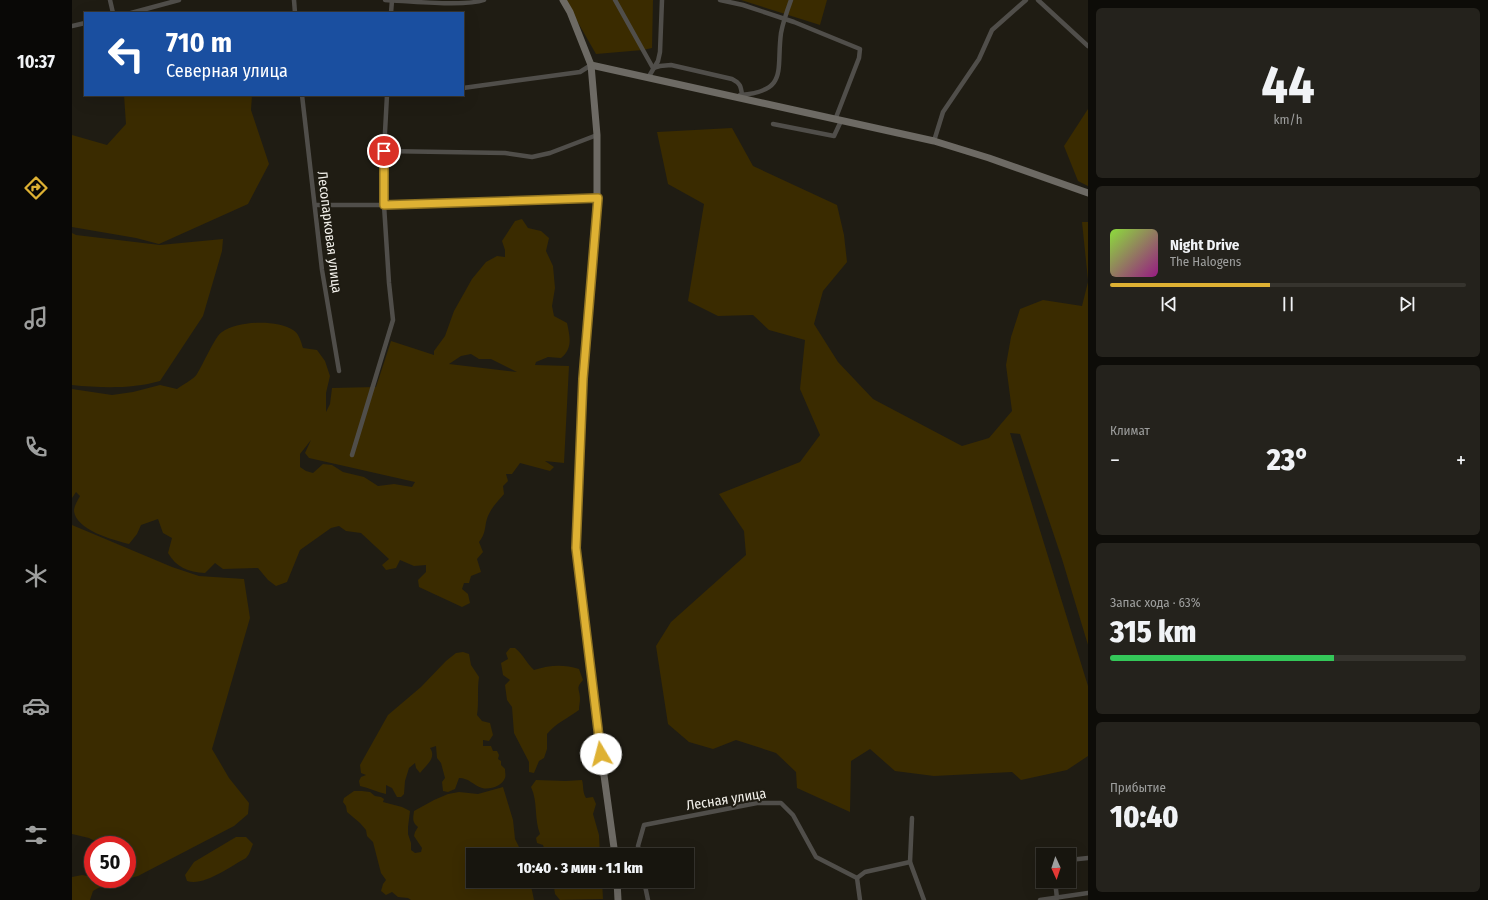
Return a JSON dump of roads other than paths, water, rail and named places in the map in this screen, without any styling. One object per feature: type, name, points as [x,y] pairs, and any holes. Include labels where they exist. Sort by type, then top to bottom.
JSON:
[{"type":"main road","points":[[563,0],[570,12],[591,65],[597,135],[598,198],[583,379],[576,548],[595,710],[614,848]]},
{"type":"main road","points":[[591,65],[934,141],[989,158],[1088,193]]},
{"type":"main road","points":[[617,888],[618,900]]},
{"type":"street","points":[[110,0],[113,12]]},
{"type":"street","points":[[135,12],[179,0]]},
{"type":"street","points":[[294,0],[295,12]]},
{"type":"street","points":[[385,0],[444,3],[478,2],[484,0]]},
{"type":"street","points":[[391,12],[392,0]]},
{"type":"street","points":[[615,0],[653,68]]},
{"type":"street","points":[[648,78],[658,62],[660,52],[662,0]]},
{"type":"street","points":[[720,0],[739,2],[832,36],[860,49],[859,58],[834,136],[773,124]]},
{"type":"street","points":[[731,96],[764,91],[775,81],[780,65],[781,34],[784,19],[791,0]]},
{"type":"street","points":[[934,141],[943,112],[979,59],[992,30],[1026,0]]},
{"type":"street","points":[[1038,0],[1088,46]]},
{"type":"street","points":[[72,26],[84,23]]},
{"type":"street","points":[[464,88],[580,72],[591,65]]},
{"type":"street","points":[[653,68],[671,65],[732,79],[739,82],[742,95]]},
{"type":"street","name":"Лесопарковая улица","points":[[302,96],[322,270],[339,371]]},
{"type":"street","points":[[352,455],[393,320],[384,205],[384,151],[387,96]]},
{"type":"street","points":[[384,151],[505,153],[532,157],[550,153],[597,135]]},
{"type":"street","points":[[315,205],[384,205],[598,198]]},
{"type":"street","name":"Лесная улица","points":[[638,848],[644,825],[757,803],[781,803],[794,815],[816,857],[857,878]]},
{"type":"street","points":[[912,818],[910,862],[924,900]]},
{"type":"street","points":[[1076,859],[1088,858]]},
{"type":"street","points":[[860,900],[857,878],[865,872],[910,862]]},
{"type":"street","points":[[645,888],[648,900]]},
{"type":"street","points":[[1056,888],[1057,898]]},
{"type":"street","points":[[1040,900],[1088,893]]}]
